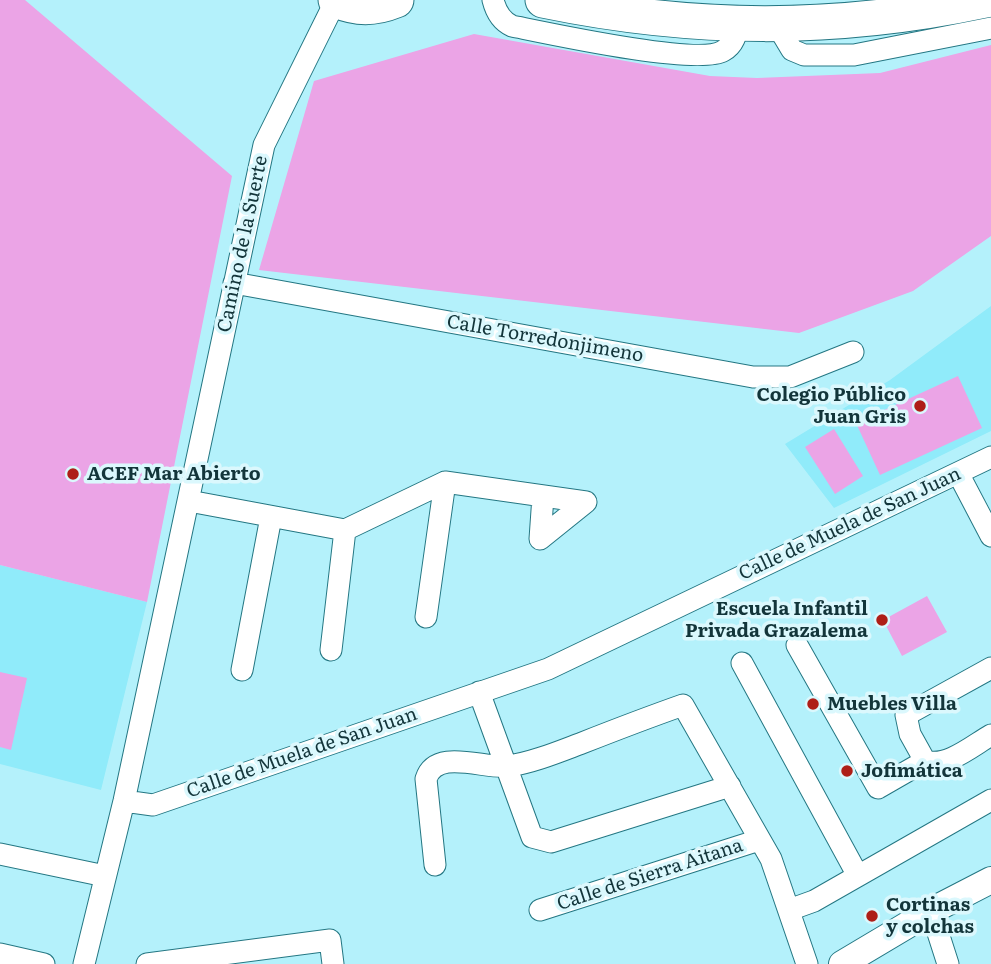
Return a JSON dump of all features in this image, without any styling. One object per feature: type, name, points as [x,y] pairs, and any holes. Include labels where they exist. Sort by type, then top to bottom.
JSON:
[{"type":"main road","points":[[336,0],[350,6],[366,8],[382,6],[396,0]]},
{"type":"main road","points":[[542,0],[639,17],[777,25],[885,18],[986,0]]},
{"type":"street","name":"Camino de la Suerte","points":[[84,964],[124,801],[264,145],[336,0]]},
{"type":"street","points":[[493,0],[498,15],[512,26],[661,52],[711,55],[722,52],[735,39],[738,24]]},
{"type":"street","points":[[777,25],[792,50],[804,55],[854,55],[991,28]]},
{"type":"street","name":"Calle Torredonjimeno","points":[[234,283],[753,377],[790,377],[853,352]]},
{"type":"street","name":"Calle de Muela de San Juan","points":[[124,801],[153,804],[548,669],[991,457]]},
{"type":"street","points":[[958,473],[991,536]]},
{"type":"street","points":[[189,501],[345,530],[445,482],[543,496]]},
{"type":"street","points":[[426,617],[445,482]]},
{"type":"street","points":[[242,670],[271,517]]},
{"type":"street","points":[[331,650],[345,530]]},
{"type":"street","points":[[797,645],[878,788],[929,762],[945,761],[991,735]]},
{"type":"street","points":[[742,663],[858,874]]},
{"type":"street","points":[[929,762],[910,733],[906,716],[991,667]]},
{"type":"street","points":[[479,692],[532,837],[551,842],[730,786]]},
{"type":"street","points":[[435,865],[426,790],[428,771],[436,765],[452,762],[508,766],[540,758],[683,705],[771,859],[807,964]]},
{"type":"street","points":[[789,910],[814,901],[991,800]]},
{"type":"street","name":"Calle de Sierra Aitana","points":[[540,910],[759,839]]},
{"type":"street","points":[[0,854],[105,876]]},
{"type":"street","points":[[851,962],[932,911],[991,880]]},
{"type":"street","points":[[932,911],[948,964]]},
{"type":"street","points":[[147,964],[330,940],[333,964]]},
{"type":"street","points":[[0,954],[44,964]]},
{"type":"shaded area","points":[[0,0],[25,0],[232,176],[147,602],[0,565]]},
{"type":"shaded area","points":[[474,34],[710,76],[757,78],[880,73],[991,45],[991,236],[913,291],[799,333],[259,270],[314,81]]},
{"type":"shaded area","name":"Colegio Público Juan Gris","points":[[991,306],[991,431],[834,508],[785,444],[890,380]]},
{"type":"shaded area","points":[[958,376],[982,428],[880,475],[856,423]]},
{"type":"shaded area","points":[[834,429],[863,476],[835,494],[805,447]]},
{"type":"shaded area","points":[[0,565],[147,602],[101,790],[0,764]]},
{"type":"shaded area","points":[[927,596],[947,632],[902,656],[883,620]]},
{"type":"shaded area","points":[[0,672],[27,678],[11,750],[0,747]]},
{"type":"place","name":"Colegio Público Juan Gris","points":[[920,406]]},
{"type":"place","name":"ACEF Mar Abierto","points":[[73,474]]},
{"type":"place","name":"Escuela Infantil Privada Grazalema","points":[[882,620]]},
{"type":"place","name":"Muebles Villa","points":[[813,704]]},
{"type":"place","name":"Jofimática","points":[[847,771]]},
{"type":"place","name":"Cortinas y colchas","points":[[872,916]]}]
